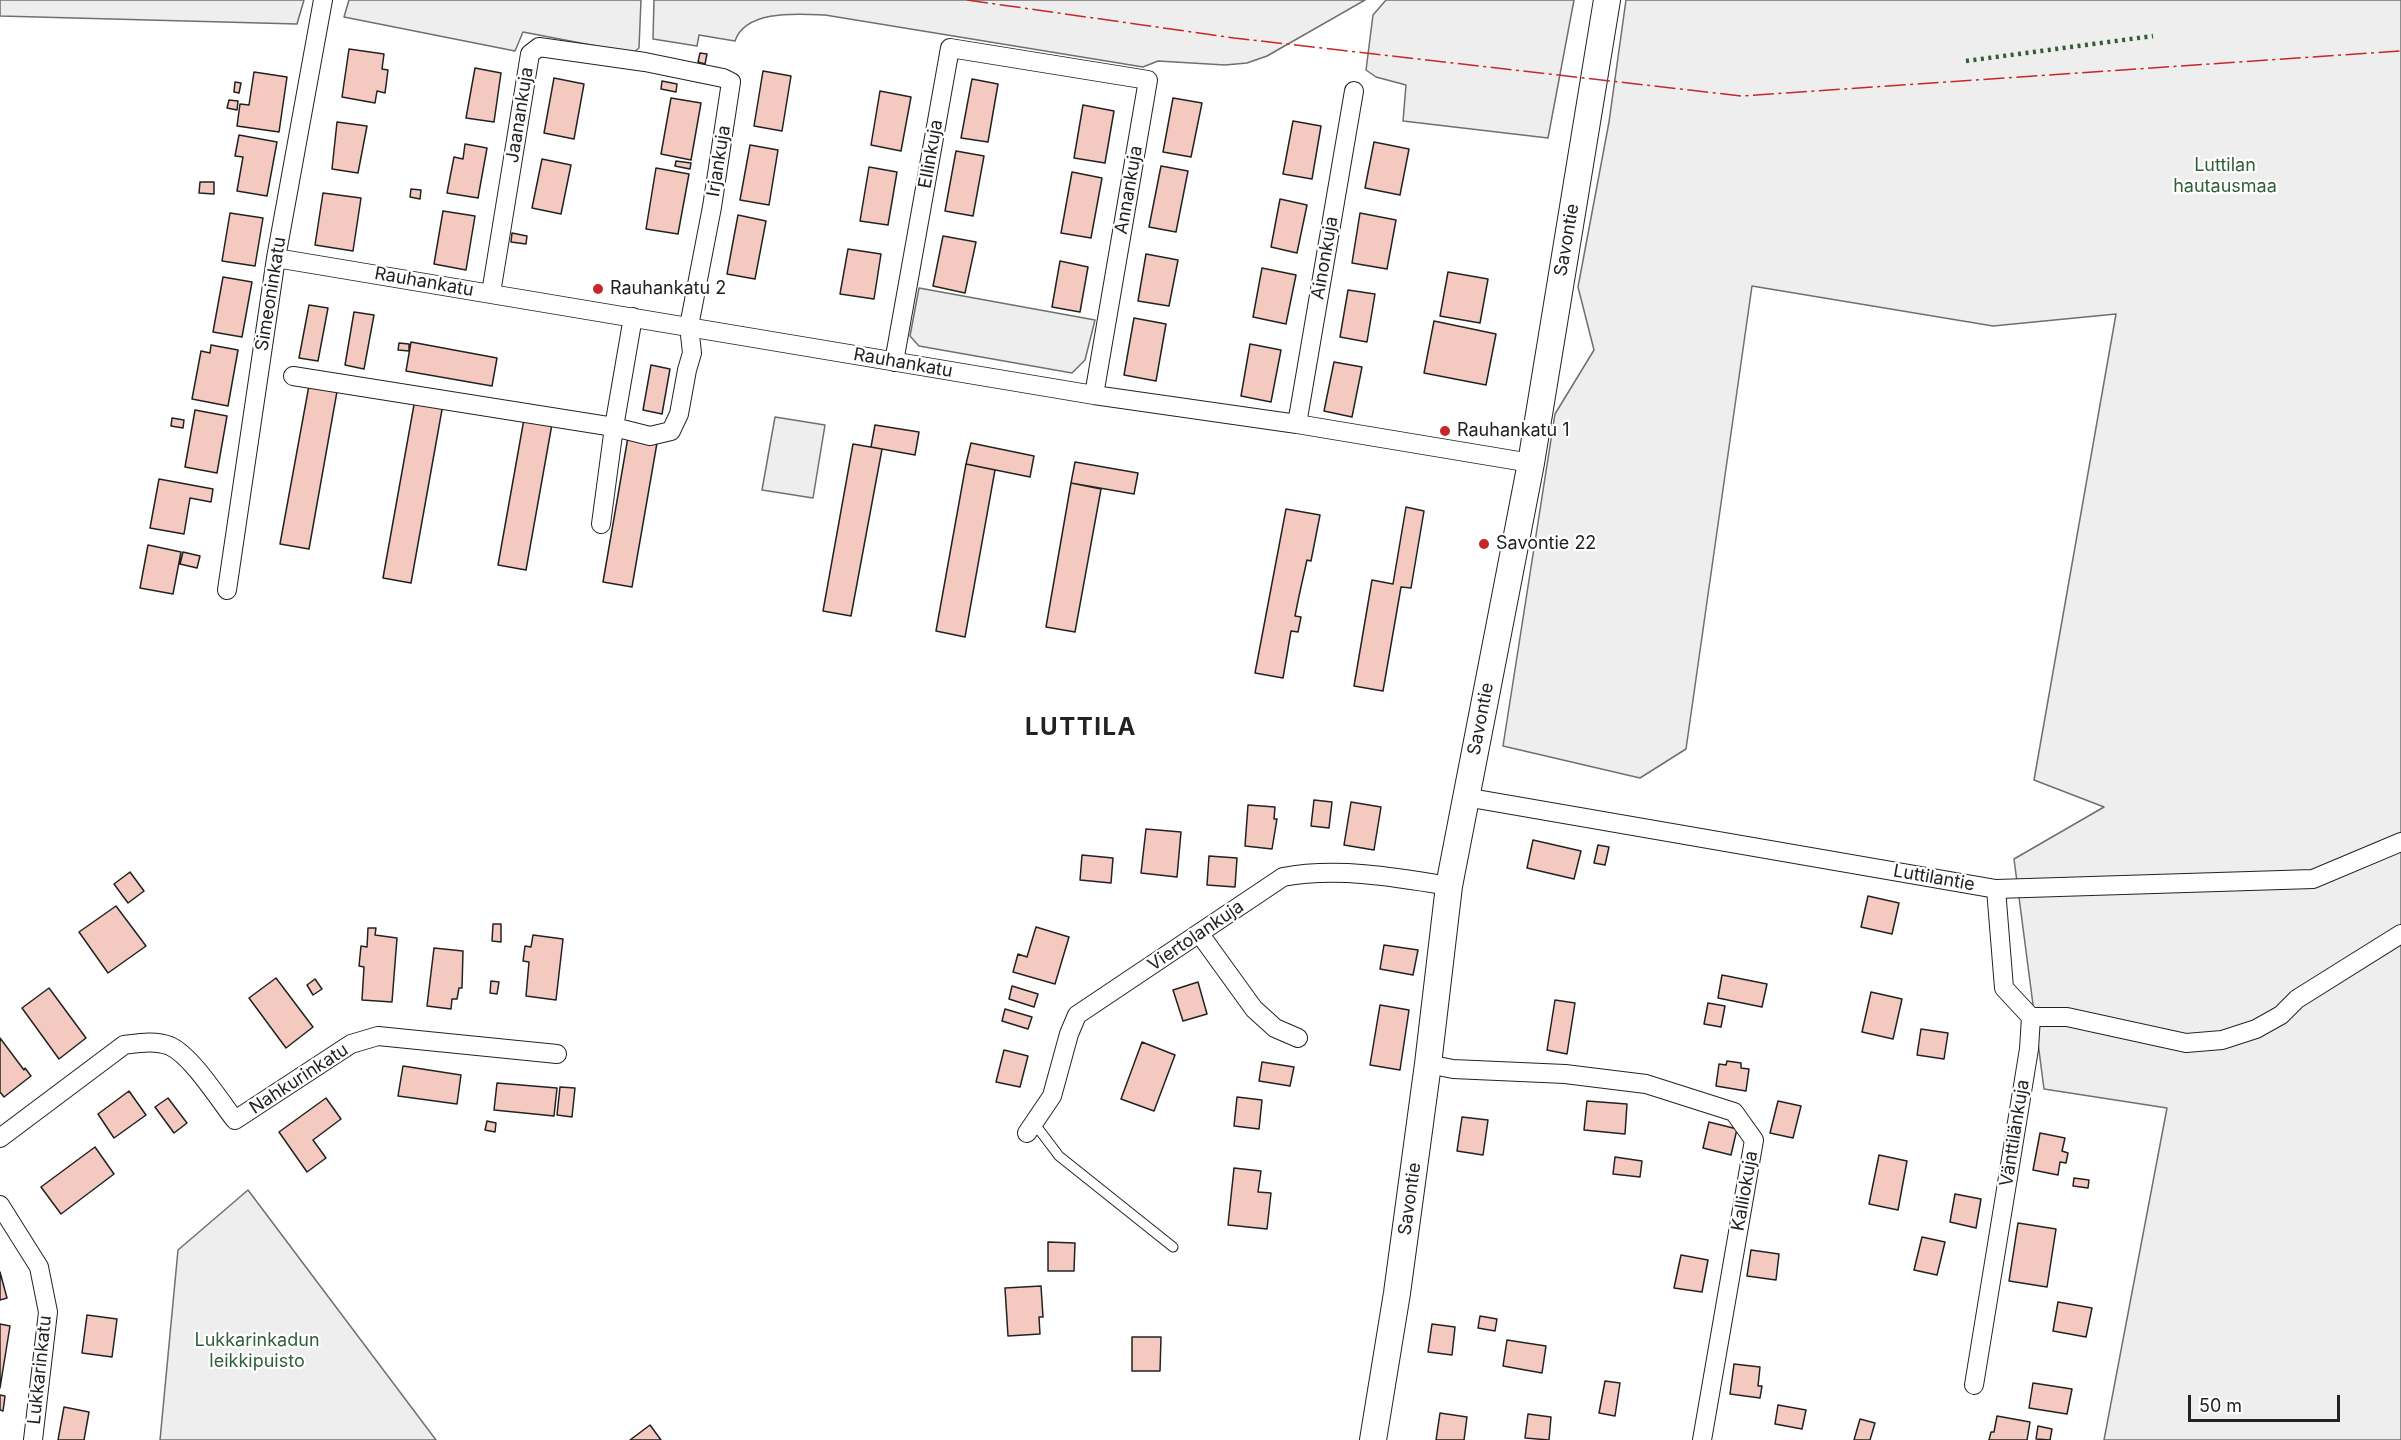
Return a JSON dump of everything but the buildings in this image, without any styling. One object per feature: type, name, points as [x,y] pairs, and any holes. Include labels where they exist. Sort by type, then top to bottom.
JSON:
[{"type":"street","name":"Simeoninkatu","points":[[227,590],[276,258],[322,0]]},
{"type":"street","name":"Savontie","points":[[1373,1440],[1397,1293],[1449,886],[1531,463],[1607,0]]},
{"type":"street","name":"Jaanankuja","points":[[491,293],[530,54],[539,46],[645,62]]},
{"type":"street","name":"Ellinkuja","points":[[894,362],[950,48],[1053,64]]},
{"type":"street","name":"Irjankuja","points":[[645,62],[723,78],[731,82],[712,207],[689,326]]},
{"type":"street","name":"Annankuja","points":[[1053,64],[1148,80],[1095,395]]},
{"type":"street","name":"Ainonkuja","points":[[1296,424],[1354,91]]},
{"type":"street","name":"Rauhankatu","points":[[276,258],[1095,395],[1296,424],[1531,463]]},
{"type":"street","points":[[601,524],[614,427],[633,317]]},
{"type":"street","points":[[293,376],[614,427],[650,436],[670,431],[679,414],[687,370],[693,352],[689,326]]},
{"type":"street","name":"Luttilantie","points":[[1465,797],[1996,889],[2313,879],[2401,842]]},
{"type":"street","name":"Viertolankuja","points":[[1030,1128],[1052,1096],[1069,1034],[1077,1015],[1283,877],[1308,873],[1383,876],[1449,886]]},
{"type":"street","points":[[1996,889],[2004,988],[2031,1017],[2067,1017],[2186,1043],[2222,1040],[2256,1029],[2281,1015],[2297,999],[2401,934]]},
{"type":"street","points":[[1199,933],[1254,1009],[1275,1028],[1298,1038]]},
{"type":"street","name":"Vänttilänkuja","points":[[1974,1385],[2029,1048],[2031,1017]]},
{"type":"street","name":"Nahkurinkatu","points":[[0,1138],[124,1045],[144,1042],[171,1047],[188,1059],[232,1128],[351,1044],[378,1036],[556,1054]]},
{"type":"street","name":"Kalliokuja","points":[[1428,1064],[1453,1069],[1565,1074],[1646,1084],[1734,1112],[1754,1140],[1702,1440]]},
{"type":"street","name":"Lukkarinkatu","points":[[0,1205],[39,1267],[48,1312],[33,1440]]},
{"type":"lane","points":[[1030,1128],[1059,1156],[1173,1247]]},
{"type":"green space","points":[[0,0],[304,0],[297,24],[0,16]]},
{"type":"green space","points":[[349,0],[641,0],[639,48],[633,53],[523,32],[515,51],[344,17]]},
{"type":"green space","points":[[654,0],[1365,0],[1267,56],[1247,63],[1225,65],[1158,61],[1143,67],[825,15],[788,14],[761,18],[750,23],[735,41],[699,35],[697,46],[653,39]]},
{"type":"green space","points":[[1386,0],[1574,0],[1548,138],[1403,121],[1406,85],[1376,77],[1366,70],[1373,15]]},
{"type":"green space","name":"Luttilan hautausmaa","points":[[1626,0],[2401,0],[2401,1440],[2104,1440],[2167,1108],[2044,1089],[2014,859],[2104,807],[2034,780],[2116,314],[1993,326],[1752,286],[1686,749],[1640,778],[1503,746],[1555,414],[1594,350],[1578,287],[1609,122]]},
{"type":"green space","points":[[919,288],[1095,320],[1085,360],[1072,373],[919,346],[910,336]]},
{"type":"green space","points":[[775,417],[825,425],[813,498],[762,490]]},
{"type":"green space","name":"Lukkarinkadun leikkipuisto","points":[[248,1190],[436,1440],[160,1440],[178,1250]]},
{"type":"hedge","points":[[1966,61],[2153,36]]},
{"type":"power","points":[[967,0],[1234,38],[1741,96],[2401,51]]},
{"type":"place","name":"Rauhankatu 2","points":[[598,289]]},
{"type":"place","name":"Rauhankatu 1","points":[[1445,431]]},
{"type":"place","name":"Savontie 22","points":[[1484,544]]},
{"type":"district","name":"LUTTILA","points":[[1081,728]]}]
